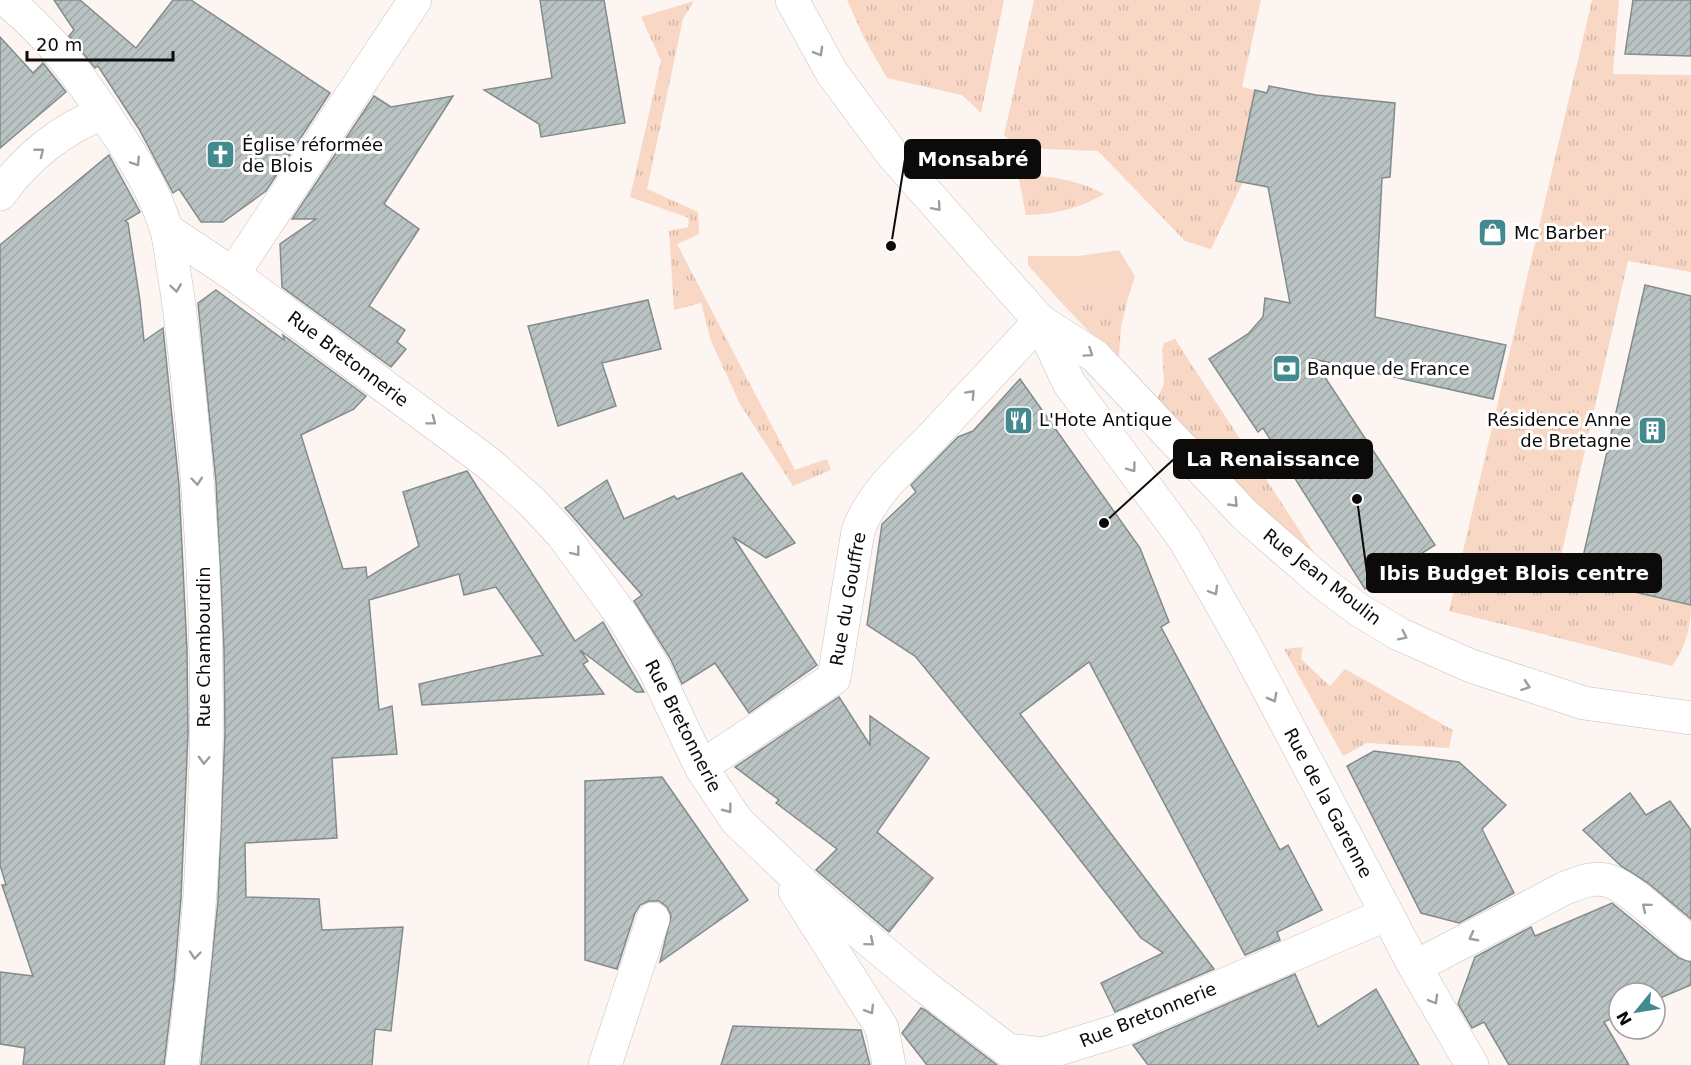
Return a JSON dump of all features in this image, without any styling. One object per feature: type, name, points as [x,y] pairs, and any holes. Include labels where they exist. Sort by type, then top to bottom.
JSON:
[{"type":"street","name":"Rue Chambourdin","points":[[6,0],[25,15],[68,60],[141,169],[167,230],[192,421],[203,549],[206,628],[198,915],[192,995],[182,1065]]},
{"type":"street","points":[[233,274],[415,0]]},
{"type":"street","points":[[792,0],[832,74],[892,154],[1040,321]]},
{"type":"street","points":[[0,194],[19,168],[78,123],[104,113]]},
{"type":"street","name":"Rue Bretonnerie","points":[[167,230],[233,274],[487,462],[547,518],[596,578],[623,617],[654,668],[701,767],[737,820],[816,896],[1008,1050],[1043,1054],[1120,1030],[1387,914]]},
{"type":"street","name":"Rue Jean Moulin","points":[[1040,321],[1095,356],[1246,516],[1287,553],[1359,610],[1399,634],[1471,666],[1544,692],[1584,703],[1691,718]]},
{"type":"street","name":"Rue du Gouffre","points":[[701,767],[834,678],[858,531],[864,516],[902,467],[1040,321]]},
{"type":"street","name":"Rue de la Garenne","points":[[1040,321],[1069,383],[1185,540],[1246,647],[1415,967],[1472,1065]]},
{"type":"street","points":[[772,854],[882,1028],[889,1065]]},
{"type":"street","points":[[1415,967],[1565,888],[1588,879],[1606,880],[1623,888],[1691,945]]},
{"type":"street","points":[[605,1065],[652,919]]},
{"type":"green space","points":[[847,0],[1004,0],[981,113],[962,95],[887,78],[865,40]]},
{"type":"green space","points":[[1034,0],[1261,0],[1242,87],[1255,90],[1237,177],[1243,182],[1211,249],[1185,241],[1098,151],[1018,148],[1004,135]]},
{"type":"green space","points":[[1592,0],[1619,0],[1613,74],[1691,75],[1691,272],[1628,261],[1558,569],[1578,579],[1691,605],[1686,637],[1672,666],[1449,611]]},
{"type":"green space","points":[[694,1],[683,19],[647,189],[698,212],[699,234],[677,244],[795,470],[827,459],[831,470],[793,486],[740,404],[711,341],[701,303],[674,310],[669,231],[688,227],[689,218],[630,197],[661,61],[641,17]]},
{"type":"green space","points":[[1018,175],[1062,179],[1104,194],[1066,210],[1026,215]]},
{"type":"green space","points":[[1119,250],[1135,276],[1128,298],[1086,304],[1060,301],[1028,265],[1028,256],[1079,256]]},
{"type":"green space","points":[[1128,298],[1121,327],[1119,356],[1112,356],[1060,301],[1086,304]]},
{"type":"green space","points":[[1175,339],[1327,573],[1257,513],[1157,399],[1164,384],[1162,348],[1164,343]]},
{"type":"green space","points":[[1303,647],[1301,659],[1330,686],[1345,669],[1453,730],[1449,748],[1367,743],[1343,756],[1284,649]]},
{"type":"building","name":"Église réformée de Blois","points":[[54,0],[80,0],[136,48],[173,0],[191,0],[330,93],[266,191],[223,222],[201,222],[179,189],[173,193],[139,129],[98,66],[95,68],[69,36],[74,30]]},
{"type":"building","points":[[540,0],[604,0],[625,123],[541,137],[539,124],[484,90],[552,78]]},
{"type":"building","points":[[1633,0],[1691,0],[1691,56],[1625,54]]},
{"type":"building","points":[[0,37],[33,73],[43,63],[66,92],[0,148]]},
{"type":"building","points":[[1269,86],[1316,95],[1395,103],[1390,177],[1382,178],[1375,317],[1506,345],[1493,399],[1313,359],[1435,545],[1365,589],[1263,428],[1258,432],[1209,359],[1248,334],[1263,317],[1265,298],[1290,303],[1268,187],[1236,181],[1255,90],[1267,93]]},
{"type":"building","points":[[374,96],[391,107],[453,96],[384,204],[419,229],[369,306],[405,330],[397,342],[406,349],[391,367],[282,287],[280,244],[316,219],[292,219]]},
{"type":"building","points":[[109,155],[140,212],[125,221],[128,223],[144,341],[163,328],[179,485],[187,650],[188,733],[181,898],[174,981],[164,1065],[23,1065],[25,1048],[0,1044],[0,972],[33,976],[2,885],[6,885],[0,865],[0,245]]},
{"type":"building","name":"Résidence Anne de Bretagne","points":[[1645,285],[1691,296],[1691,605],[1578,579]]},
{"type":"building","points":[[216,290],[284,340],[283,335],[366,396],[354,409],[301,435],[343,569],[366,567],[367,578],[419,546],[403,492],[467,471],[575,641],[603,622],[644,692],[636,692],[580,650],[588,661],[583,664],[604,694],[422,705],[419,684],[543,655],[496,587],[464,595],[459,574],[369,600],[379,710],[392,706],[397,754],[332,758],[337,838],[245,843],[246,897],[319,899],[322,930],[403,927],[391,1031],[375,1029],[372,1065],[201,1065],[218,901],[225,733],[224,649],[216,482],[198,303]]},
{"type":"building","points":[[648,300],[661,349],[602,363],[616,406],[558,426],[528,326]]},
{"type":"building","points":[[1020,379],[1140,548],[1169,622],[1161,627],[1280,850],[1288,845],[1322,910],[1277,932],[1280,940],[1245,955],[1089,662],[1020,714],[1214,969],[1115,1012],[1101,983],[1163,953],[1141,938],[1045,815],[915,656],[867,625],[882,524],[916,492],[911,485],[958,437],[973,431]]},
{"type":"building","points":[[742,473],[795,543],[766,558],[733,537],[817,665],[749,713],[715,663],[682,684],[670,658],[634,601],[642,595],[565,508],[607,480],[624,519],[674,496],[677,499]]},
{"type":"building","points":[[839,697],[870,745],[870,716],[929,758],[877,832],[933,878],[889,932],[816,870],[837,849],[776,803],[779,800],[735,767]]},
{"type":"building","points":[[1374,751],[1459,762],[1506,805],[1482,829],[1514,893],[1459,923],[1421,913],[1347,766]]},
{"type":"building","points":[[662,777],[748,900],[660,962],[671,916],[667,907],[659,901],[649,901],[640,905],[635,913],[617,969],[585,960],[585,781]]},
{"type":"building","points":[[1630,793],[1646,815],[1670,801],[1691,830],[1691,919],[1648,883],[1621,866],[1583,830]]},
{"type":"building","points":[[1612,903],[1679,958],[1691,962],[1691,985],[1667,995],[1667,981],[1607,981],[1607,1021],[1604,1022],[1607,1027],[1607,1041],[1615,1041],[1629,1065],[1509,1065],[1484,1022],[1472,1028],[1458,1004],[1475,957],[1531,927],[1535,936]]},
{"type":"building","points":[[1295,974],[1318,1027],[1376,989],[1419,1065],[1148,1065],[1133,1045]]},
{"type":"building","points":[[921,1008],[997,1065],[927,1065],[902,1033]]},
{"type":"building","points":[[733,1026],[861,1030],[870,1065],[721,1065]]},
{"type":"place","name":"Église réformée de Blois","points":[[221,155]]},
{"type":"place","name":"Mc Barber","points":[[1493,233]]},
{"type":"place","name":"Monsabré","points":[[891,246]]},
{"type":"place","name":"Banque de France","points":[[1286,369]]},
{"type":"place","name":"L'Hote Antique","points":[[1018,420]]},
{"type":"place","name":"Résidence Anne de Bretagne","points":[[1652,430]]},
{"type":"place","name":"Ibis Budget Blois centre","points":[[1357,499]]},
{"type":"place","name":"La Renaissance","points":[[1104,523]]}]
